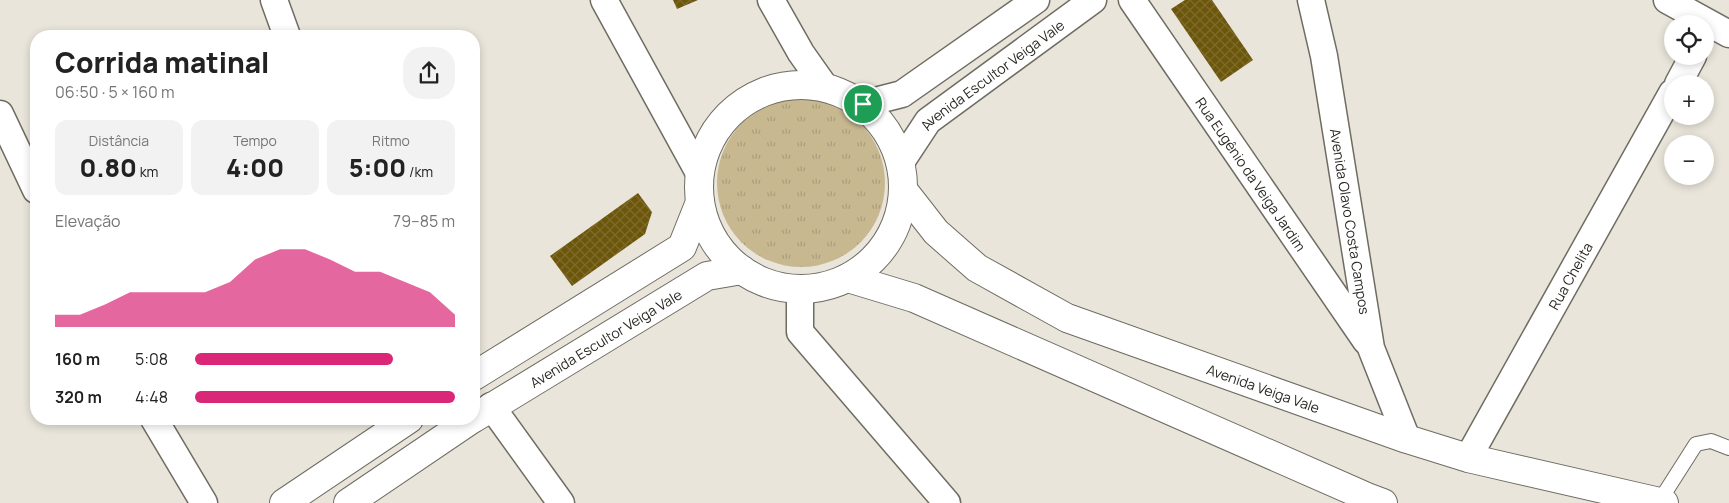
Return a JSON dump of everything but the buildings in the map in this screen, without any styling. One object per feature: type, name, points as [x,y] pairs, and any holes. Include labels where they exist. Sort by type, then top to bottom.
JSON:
[{"type":"main road","points":[[797,84],[826,87],[863,104],[880,120],[892,140],[901,162],[904,191],[900,218],[888,242],[870,263],[848,278],[825,287],[800,289],[780,287],[742,270],[726,256],[714,240],[705,222],[700,202],[699,173],[706,146],[721,121],[743,101],[768,89],[797,84]]},
{"type":"main road","name":"Avenida Veiga Vale","points":[[904,191],[936,232],[977,268],[1067,318],[1407,439],[1468,458],[1662,502]]},
{"type":"main road","points":[[480,372],[682,247],[700,202]]},
{"type":"main road","name":"Avenida Escultor Veiga Vale","points":[[480,413],[707,276],[742,270]]},
{"type":"main road","points":[[848,278],[914,298],[1371,501]]},
{"type":"main road","points":[[284,503],[400,425]]},
{"type":"main road","name":"Avenida Escultor Veiga Vale","points":[[348,503],[463,425]]},
{"type":"street","points":[[274,0],[285,30]]},
{"type":"street","points":[[604,0],[699,173]]},
{"type":"street","points":[[771,0],[801,53],[826,87]]},
{"type":"street","points":[[863,104],[902,94],[1036,0]]},
{"type":"street","name":"Avenida Escultor Veiga Vale","points":[[901,162],[928,120],[1093,0]]},
{"type":"street","name":"Rua Eugênio da Veiga Jardim","points":[[1132,0],[1371,348]]},
{"type":"street","name":"Avenida Olavo Costa Campos","points":[[1311,0],[1324,56],[1371,348],[1407,439]]},
{"type":"street","points":[[1666,0],[1715,31]]},
{"type":"street","name":"Rua Chelita","points":[[1468,458],[1664,107]]},
{"type":"street","points":[[0,114],[30,177]]},
{"type":"street","points":[[800,289],[800,332],[947,503]]},
{"type":"street","points":[[480,415],[561,503]]},
{"type":"street","points":[[158,425],[204,503]]},
{"type":"lane","points":[[1662,502],[1696,444],[1710,441],[1729,448]]},
{"type":"green space","points":[[793,99],[809,99],[841,109],[866,130],[879,151],[885,183],[879,215],[871,230],[854,248],[833,261],[809,267],[793,267],[769,261],[754,253],[731,230],[723,215],[717,191],[717,175],[723,151],[731,136],[754,113],[769,105]]},
{"type":"route","points":[[797,84],[826,87],[863,104],[880,120],[892,140],[901,162],[904,191],[900,218],[888,242],[870,263],[848,278],[825,287],[800,289],[780,287],[760,280],[742,270],[726,256],[714,240],[705,222],[700,202],[699,173],[706,146],[721,121],[743,101],[768,89],[797,84]]}]
